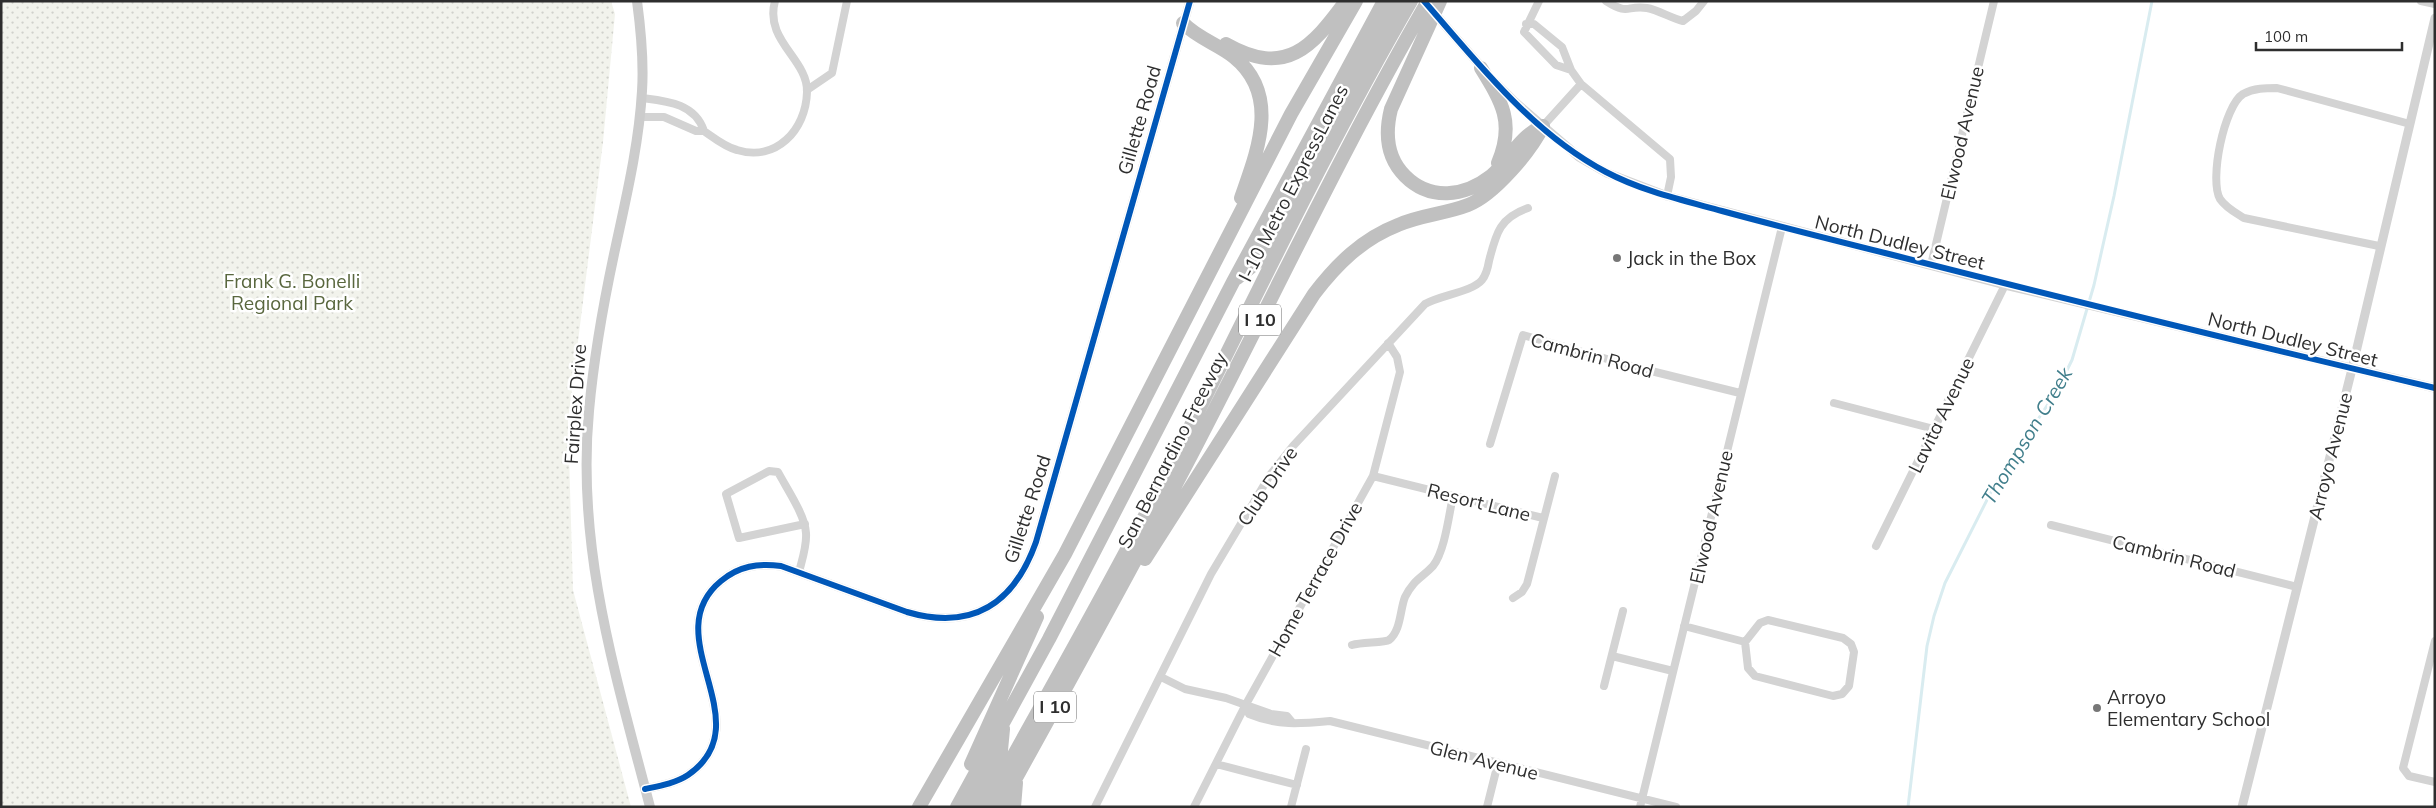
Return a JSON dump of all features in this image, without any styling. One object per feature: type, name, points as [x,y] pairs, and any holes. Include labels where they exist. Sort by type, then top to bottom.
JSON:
[{"type":"highway","points":[[1183,23],[1193,26],[1237,50],[1270,59],[1285,57],[1298,53],[1316,39],[1346,1]]},
{"type":"highway","points":[[919,807],[1065,554],[1291,114],[1356,1]]},
{"type":"highway","name":"San Bernardino Freeway","points":[[957,807],[1058,622],[1233,282],[1384,1]]},
{"type":"highway","name":"I-10 Metro ExpressLanes","points":[[1233,282],[1261,259],[1399,1]]},
{"type":"highway","name":"I-10 Metro ExpressLanes","points":[[985,807],[1077,644],[1159,488],[1334,142],[1411,1]]},
{"type":"highway","name":"San Bernardino Freeway","points":[[1000,807],[1093,639],[1199,440],[1377,88],[1426,1]]},
{"type":"highway","points":[[1440,1],[1391,109],[1387,127],[1387,143],[1402,173],[1412,184],[1427,192],[1457,193],[1475,186],[1492,175],[1529,132],[1542,126]]},
{"type":"highway","points":[[1183,23],[1190,31],[1235,58],[1253,82],[1262,111],[1259,148],[1220,255]]},
{"type":"highway","points":[[1481,68],[1501,101],[1505,115],[1506,134],[1502,152],[1492,175]]},
{"type":"highway","points":[[1093,639],[1314,294],[1330,272],[1361,244],[1399,224],[1468,206],[1480,199],[1493,189],[1536,140],[1542,126]]},
{"type":"highway","points":[[952,807],[1065,554]]},
{"type":"highway","points":[[970,807],[1001,750],[1004,721]]},
{"type":"highway","points":[[1014,807],[1017,775]]},
{"type":"main road","name":"Fairplex Drive","points":[[637,1],[642,43],[642,98],[635,154],[597,339],[589,413],[587,474],[590,531],[599,605],[616,682],[650,807]]},
{"type":"street","points":[[639,117],[664,117],[677,121],[696,132],[704,131],[736,150],[754,152],[771,150],[790,137],[797,129],[804,114],[807,90],[803,74],[782,43],[775,24],[775,1]]},
{"type":"street","points":[[807,90],[832,73],[847,1]]},
{"type":"street","name":"Gillette Road","points":[[645,790],[688,776],[702,762],[715,737],[717,713],[698,647],[696,628],[707,598],[716,585],[730,574],[746,567],[764,564],[781,566],[928,618],[958,618],[985,609],[1001,599],[1016,584],[1028,564],[1036,542],[1190,1]]},
{"type":"street","name":"North Dudley Street","points":[[1426,1],[1481,68],[1542,126],[1579,157],[1607,173],[1667,196],[2005,285],[2435,388]]},
{"type":"street","points":[[1538,1],[1524,32],[1556,64],[1571,70]]},
{"type":"street","points":[[1606,1],[1621,11],[1647,8],[1684,21],[1704,1]]},
{"type":"street","name":"Elwood Avenue","points":[[1931,265],[1994,1]]},
{"type":"street","points":[[2421,1],[2435,4]]},
{"type":"street","name":"Arroyo Avenue","points":[[2242,807],[2352,368],[2379,246],[2435,18]]},
{"type":"street","points":[[1526,24],[1534,24],[1557,42],[1566,54],[1571,70],[1581,84],[1670,159],[1671,177],[1667,196]]},
{"type":"street","points":[[1544,54],[1557,42]]},
{"type":"street","points":[[1542,126],[1581,84]]},
{"type":"street","points":[[2379,246],[2244,218],[2232,212],[2220,199],[2215,184],[2216,167],[2229,116],[2242,95],[2256,89],[2277,88],[2410,124]]},
{"type":"street","points":[[642,98],[669,101],[682,106],[694,114],[701,122],[704,131]]},
{"type":"street","points":[[677,121],[682,106]]},
{"type":"street","name":"Club Drive","points":[[1095,807],[1212,574],[1280,460],[1425,304],[1436,297],[1474,286],[1482,280],[1487,270],[1496,234],[1505,221],[1516,212],[1528,208]]},
{"type":"street","name":"Elwood Avenue","points":[[1640,807],[1782,227]]},
{"type":"street","name":"Lavita Avenue","points":[[1876,546],[2005,285]]},
{"type":"street","name":"Cambrin Road","points":[[1490,444],[1523,335],[1635,367],[1740,393]]},
{"type":"street","name":"Home Terrace Drive","points":[[1194,807],[1245,706],[1373,476],[1400,372],[1397,357],[1388,343]]},
{"type":"street","points":[[1834,403],[1934,429]]},
{"type":"street","points":[[799,572],[806,544],[805,524],[778,472],[769,471],[726,494],[739,538],[805,524]]},
{"type":"street","name":"Resort Lane","points":[[1373,476],[1543,518],[1555,476]]},
{"type":"street","points":[[1352,645],[1364,641],[1379,643],[1389,641],[1395,633],[1410,586],[1433,566],[1438,557],[1454,496]]},
{"type":"street","points":[[1513,598],[1522,592],[1526,584],[1543,518]]},
{"type":"street","name":"Cambrin Road","points":[[2051,525],[2297,587]]},
{"type":"street","points":[[1604,686],[1623,611]]},
{"type":"street","points":[[1768,620],[1843,638],[1850,644],[1854,652],[1850,686],[1842,694],[1833,696],[1754,676],[1748,668],[1745,642],[1760,623],[1768,620]]},
{"type":"street","points":[[1684,626],[1745,642]]},
{"type":"street","points":[[2435,641],[2403,768],[2409,776],[2435,782]]},
{"type":"street","points":[[1612,656],[1673,671]]},
{"type":"street","name":"Glen Avenue","points":[[1161,677],[1185,689],[1226,698],[1245,706],[1249,714],[1287,716],[1292,722],[1330,721],[1676,807]]},
{"type":"street","points":[[1292,807],[1306,749]]},
{"type":"street","points":[[1487,807],[1498,763]]},
{"type":"street","points":[[1216,764],[1297,785]]},
{"type":"green space","name":"Frank G. Bonelli Regional Park","points":[[1,1],[611,1],[615,14],[603,142],[568,421],[573,590],[631,807],[1,807]]},
{"type":"waterway","name":"Thompson Creek","points":[[1908,807],[1927,646],[1934,616],[1945,583],[1994,486],[2056,392],[2072,360],[2094,285],[2114,196],[2152,1]]},
{"type":"cycle path","points":[[645,789],[683,778],[708,754],[716,730],[714,705],[701,653],[698,627],[703,603],[721,581],[735,572],[757,565],[781,566],[907,612],[930,617],[951,618],[971,615],[988,607],[1003,596],[1016,582],[1027,564],[1036,542],[1190,1]]},
{"type":"cycle path","points":[[1424,1],[1486,72],[1530,117],[1579,156],[1606,172],[1634,185],[1677,199],[1826,238],[2435,388]]},
{"type":"place","name":"Jack in the Box","points":[[1617,258]]},
{"type":"place","name":"Arroyo Elementary School","points":[[2097,708]]}]
